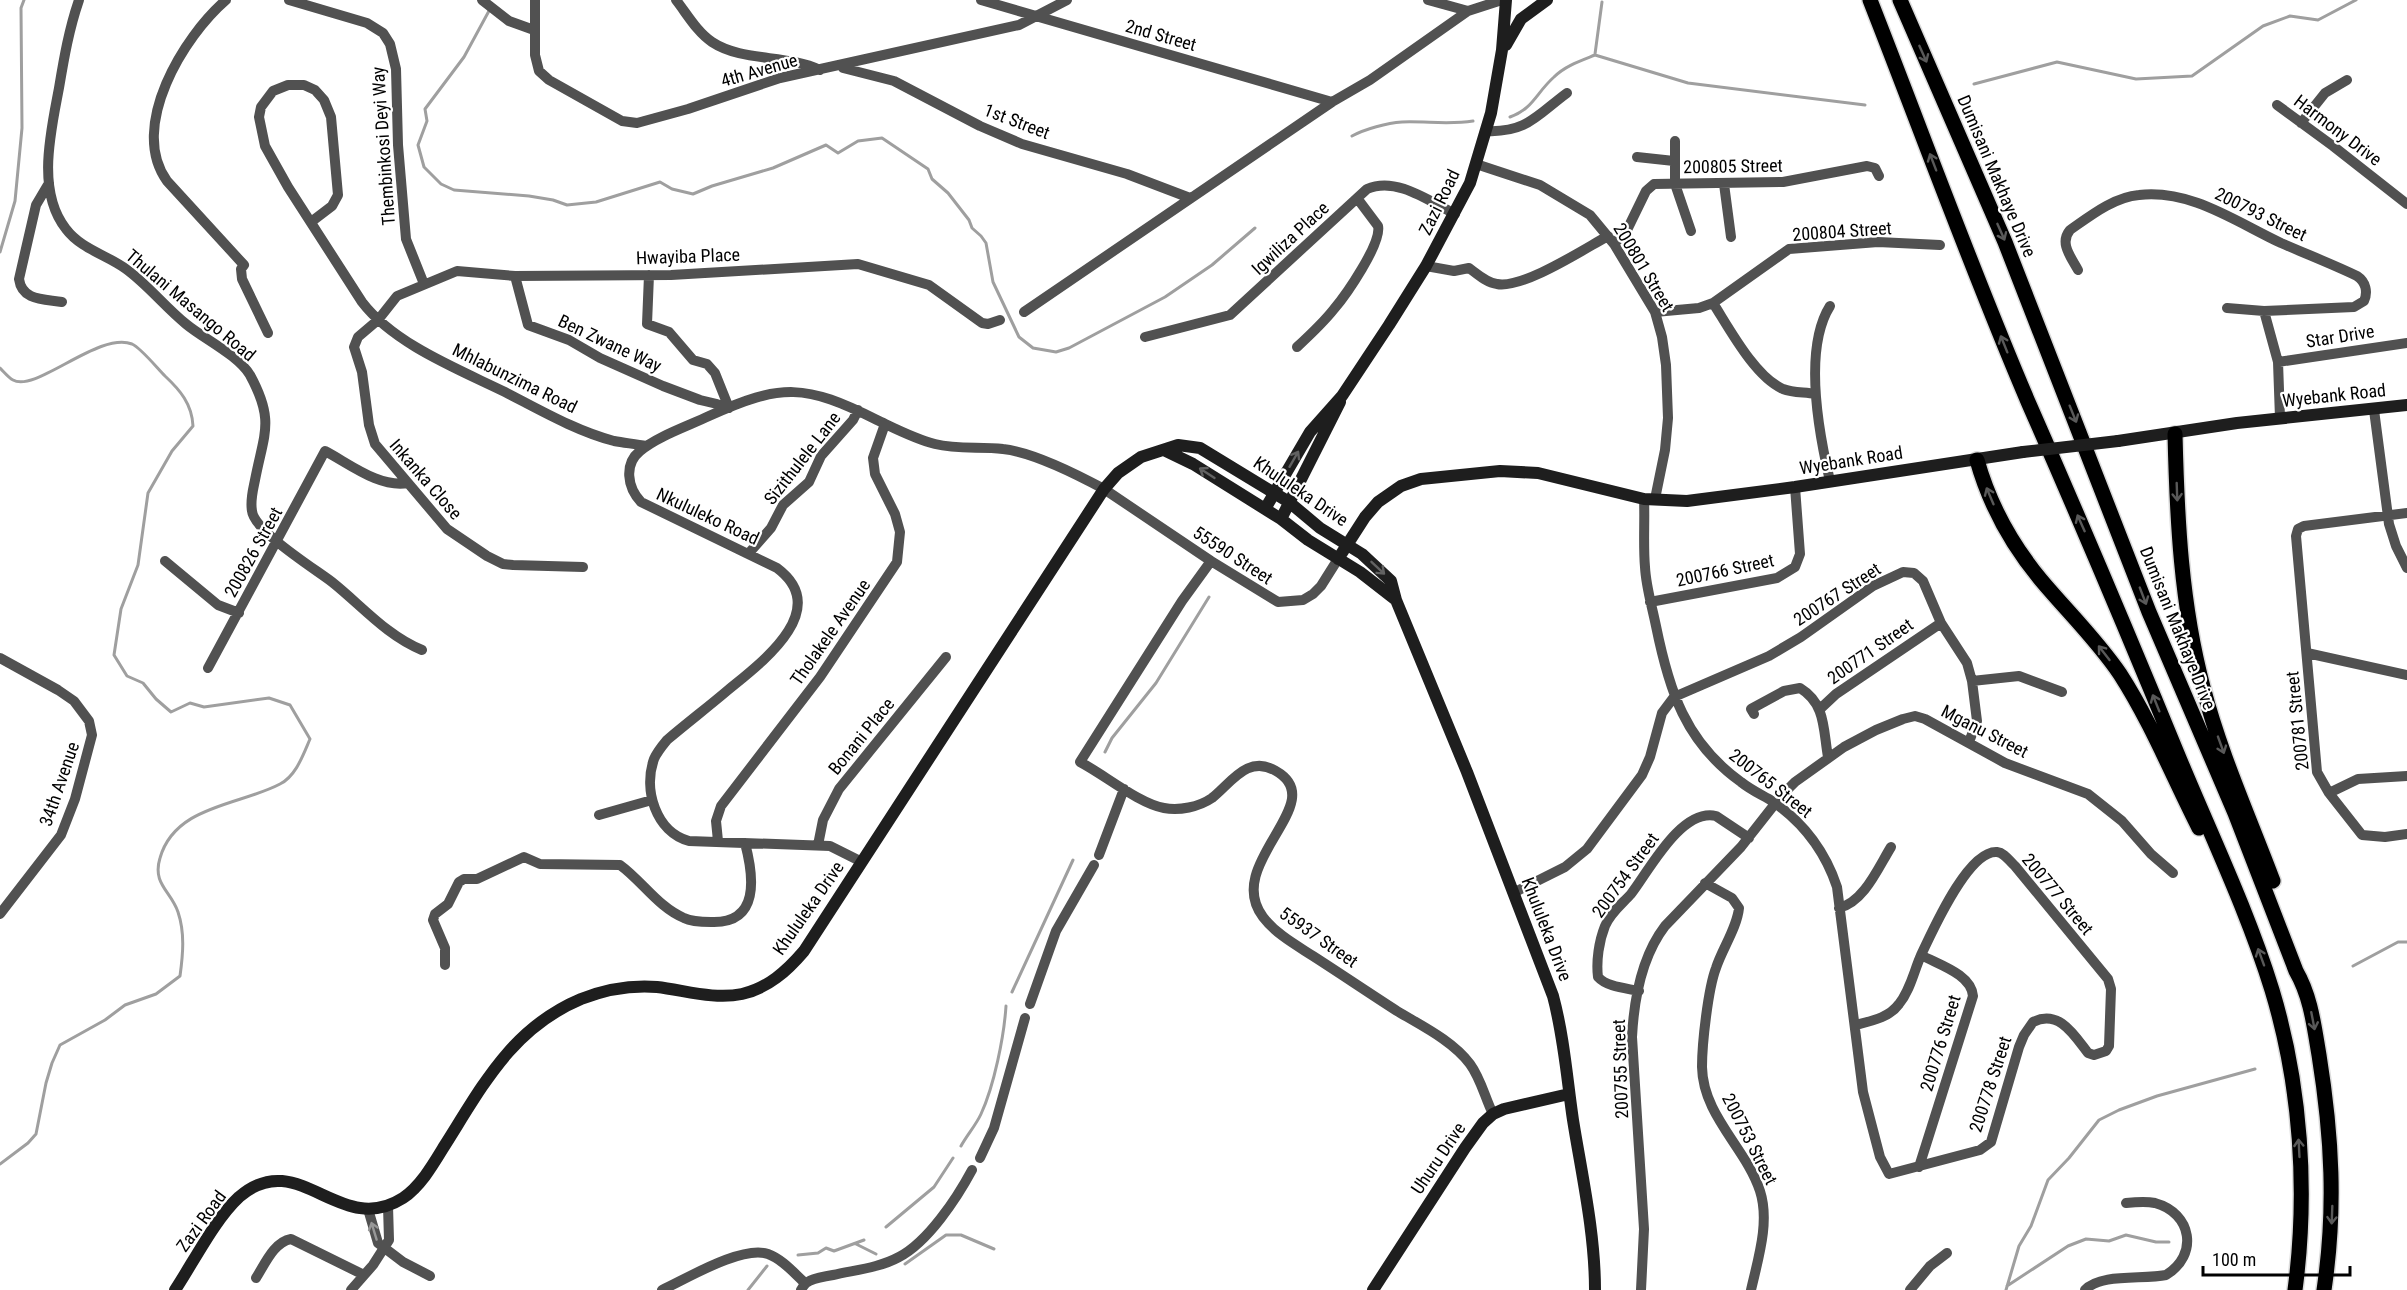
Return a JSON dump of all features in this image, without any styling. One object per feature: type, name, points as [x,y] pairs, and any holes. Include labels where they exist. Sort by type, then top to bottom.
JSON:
[{"type":"main road","points":[[1870,0],[2005,346],[2091,543],[2249,927],[2275,1000],[2286,1047],[2300,1147],[2301,1204],[2295,1290]]},
{"type":"main road","name":"Dumisani Makhaye Drive","points":[[1900,0],[2006,242],[2154,623],[2235,813],[2296,971],[2305,987],[2313,1018],[2325,1092],[2332,1164],[2330,1243],[2324,1290]]},
{"type":"main road","points":[[2175,434],[2182,572],[2190,632],[2203,688],[2221,744],[2290,928],[2304,973],[2305,987]]},
{"type":"main road","points":[[1977,460],[1997,513],[2017,547],[2040,579],[2114,665],[2136,702],[2223,881],[2249,927]]},
{"type":"street","name":"Thulani Masango Road","points":[[79,0],[69,34],[52,123],[48,159],[49,183],[60,219],[71,235],[134,275],[180,320],[240,363],[249,373],[261,399],[267,422],[251,502],[252,514],[257,523],[333,583],[366,613],[422,650]]},
{"type":"street","points":[[225,0],[186,45],[165,85],[156,117],[156,147],[159,167],[167,181],[212,227],[244,265],[242,279],[268,333]]},
{"type":"street","name":"Thembinkosi Deyi Way","points":[[289,0],[367,23],[383,33],[390,44],[396,69],[398,145],[405,228],[409,249],[424,284]]},
{"type":"street","points":[[482,0],[509,21],[534,30]]},
{"type":"street","name":"4th Avenue","points":[[534,0],[536,65],[543,75],[622,121],[631,123],[688,109],[780,78],[1019,25],[1067,0]]},
{"type":"street","points":[[676,0],[698,29],[714,44],[741,53],[806,63],[820,70]]},
{"type":"street","name":"2nd Street","points":[[981,0],[1332,102]]},
{"type":"street","points":[[1428,0],[1468,11]]},
{"type":"street","points":[[1024,312],[1332,102],[1370,80],[1468,11],[1504,0]]},
{"type":"street","name":"Zazi Road","points":[[1265,509],[1310,432],[1342,396],[1426,266],[1455,214],[1476,164],[1486,131],[1503,50],[1504,0]]},
{"type":"street","points":[[1503,50],[1521,19],[1547,0]]},
{"type":"street","name":"1st Street","points":[[837,67],[894,81],[1006,138],[1127,174],[1190,198]]},
{"type":"street","points":[[2301,123],[2325,93],[2348,80]]},
{"type":"street","name":"Mhlabunzima Road","points":[[311,222],[332,206],[338,195],[331,117],[324,100],[315,90],[304,85],[288,85],[273,91],[261,107],[261,129],[265,146],[270,157],[311,222],[362,302],[378,320],[431,354],[556,418],[615,441],[646,446]]},
{"type":"street","points":[[1486,131],[1502,132],[1521,128],[1539,117],[1567,93]]},
{"type":"street","name":"Harmony Drive","points":[[2277,105],[2407,204]]},
{"type":"street","points":[[1675,141],[1675,184],[1690,231]]},
{"type":"street","points":[[1637,157],[1674,161]]},
{"type":"street","name":"200801 Street","points":[[1476,164],[1525,179],[1553,192],[1590,215],[1611,240],[1655,312],[1665,356],[1668,418],[1665,450],[1650,499]]},
{"type":"street","name":"200805 Street","points":[[1611,240],[1627,230],[1649,188],[1654,184],[1783,182],[1867,166],[1875,168],[1880,176]]},
{"type":"street","points":[[49,183],[36,205],[19,279],[20,286],[28,296],[62,302]]},
{"type":"street","points":[[1725,184],[1731,237]]},
{"type":"street","name":"Igwiliza Place","points":[[1145,337],[1230,315],[1367,189],[1376,185],[1393,185],[1455,214]]},
{"type":"street","name":"200793 Street","points":[[2078,270],[2066,243],[2067,233],[2087,218],[2116,202],[2130,196],[2146,194],[2199,202],[2265,235],[2349,272],[2364,282],[2365,298],[2361,304],[2354,307],[2265,311],[2227,308]]},
{"type":"street","points":[[1298,347],[1341,300],[1376,243],[1378,226],[1357,198]]},
{"type":"street","points":[[1426,266],[1454,271],[1469,268],[1496,284],[1509,284],[1535,276],[1611,240]]},
{"type":"street","name":"200804 Street","points":[[1655,312],[1699,308],[1713,303],[1789,249],[1878,242],[1940,245]]},
{"type":"street","name":"Hwayiba Place","points":[[378,320],[398,296],[458,271],[515,276],[715,273],[858,264],[929,285],[982,323],[988,324],[1000,320]]},
{"type":"street","points":[[649,274],[647,324],[669,332],[693,360],[707,364],[715,373],[727,408]]},
{"type":"street","name":"Ben Zwane Way","points":[[515,276],[528,325],[569,340],[600,358],[663,386],[727,408]]},
{"type":"street","points":[[1713,303],[1741,348],[1772,382],[1789,390],[1815,394]]},
{"type":"street","points":[[1830,306],[1823,322],[1819,343],[1815,394],[1821,443],[1830,481]]},
{"type":"street","points":[[2265,311],[2278,362],[2280,418]]},
{"type":"street","name":"Inkanka Close","points":[[378,320],[358,337],[354,347],[362,372],[369,425],[375,444],[447,529],[470,545],[503,564],[583,567]]},
{"type":"street","name":"Star Drive","points":[[2278,362],[2407,343]]},
{"type":"street","name":"Nkululeko Road","points":[[862,862],[838,849],[818,845],[689,842],[679,838],[661,820],[652,800],[651,771],[659,750],[667,740],[772,653],[782,642],[795,618],[797,601],[789,578],[777,568],[663,515],[641,502],[631,488],[629,471],[632,457],[646,446],[727,408],[761,395],[799,391],[823,396],[858,410],[919,440],[938,445],[1006,449],[1045,462],[1104,489]]},
{"type":"street","name":"Zazi Road","points":[[1281,519],[1338,410],[1342,396]]},
{"type":"street","name":"Wyebank Road","points":[[1338,559],[1378,502],[1395,489],[1421,479],[1500,471],[1538,472],[1650,499],[1687,501],[1795,488],[2023,452],[2175,434],[2280,418],[2407,405]]},
{"type":"street","name":"Sizithulele Lane","points":[[749,553],[771,528],[783,505],[809,482],[821,456],[853,420],[858,410]]},
{"type":"street","points":[[2374,410],[2387,514],[2392,534],[2407,568]]},
{"type":"street","name":"Tholakele Avenue","points":[[718,841],[716,821],[721,806],[820,677],[897,562],[900,532],[895,514],[875,474],[873,458],[885,424]]},
{"type":"street","name":"Khululeka Drive","points":[[368,1209],[388,1206],[405,1196],[418,1184],[499,1063],[511,1047],[535,1024],[583,999],[619,989],[655,987],[722,996],[741,994],[764,986],[783,973],[804,951],[1104,489],[1128,464],[1141,457],[1178,446],[1200,448],[1289,502],[1320,528],[1362,554],[1391,581],[1396,600],[1439,701],[1553,996],[1561,1030],[1594,1257],[1595,1290]]},
{"type":"street","name":"Khululeka Drive","points":[[1164,450],[1193,464],[1281,519],[1396,600]]},
{"type":"street","name":"200826 Street","points":[[208,668],[326,451],[381,481],[408,483]]},
{"type":"street","name":"200766 Street","points":[[1650,602],[1761,582],[1788,572],[1799,562],[1800,555],[1795,488]]},
{"type":"street","name":"55590 Street","points":[[1104,489],[1211,561],[1278,602],[1290,603],[1303,600],[1313,594],[1321,586],[1338,559]]},
{"type":"street","name":"200765 Street","points":[[1650,499],[1645,567],[1665,671],[1674,698],[1694,734],[1716,760],[1741,782],[1793,816],[1806,831],[1825,857],[1837,887],[1863,1092],[1884,1168]]},
{"type":"street","points":[[2387,514],[2407,513]]},
{"type":"street","name":"200781 Street","points":[[2387,514],[2304,525],[2298,529],[2296,546],[2318,772],[2329,793],[2362,836],[2385,837],[2407,834]]},
{"type":"street","points":[[165,561],[218,605],[239,613]]},
{"type":"street","name":"55937 Street","points":[[1211,561],[1080,762],[1148,803],[1165,808],[1199,805],[1211,799],[1244,769],[1267,766],[1278,772],[1287,781],[1292,800],[1288,814],[1263,856],[1254,881],[1253,894],[1264,918],[1285,938],[1423,1026],[1458,1052],[1477,1076],[1493,1114]]},
{"type":"street","name":"200767 Street","points":[[1674,698],[1769,656],[1801,637],[1873,586],[1904,572],[1914,573],[1923,581],[1941,623],[1963,656],[1972,681],[1977,721],[1969,742]]},
{"type":"street","name":"200771 Street","points":[[1820,709],[1836,694],[1941,623]]},
{"type":"street","name":"200781 Street","points":[[2307,653],[2407,675]]},
{"type":"street","name":"Bonani Place","points":[[818,845],[823,820],[838,789],[946,657]]},
{"type":"street","name":"34th Avenue","points":[[0,658],[74,701],[89,722],[92,735],[75,799],[61,835],[0,914]]},
{"type":"street","points":[[1972,681],[2019,676],[2062,692]]},
{"type":"street","points":[[1754,714],[1751,708],[1794,688],[1807,692],[1817,702],[1820,709],[1828,757]]},
{"type":"street","points":[[1514,893],[1565,867],[1587,849],[1642,775],[1650,757],[1662,714],[1674,698]]},
{"type":"street","name":"Mganu Street","points":[[1749,838],[1795,782],[1828,757],[1876,730],[1909,717],[1919,716],[2005,763],[2088,794],[2122,821],[2151,854],[2173,873]]},
{"type":"street","points":[[2329,793],[2358,779],[2407,777]]},
{"type":"street","points":[[1099,855],[1124,789]]},
{"type":"street","points":[[599,814],[652,800]]},
{"type":"street","name":"200754 Street","points":[[1639,991],[1610,984],[1602,981],[1598,976],[1601,940],[1605,925],[1614,912],[1631,893],[1658,853],[1688,824],[1709,814],[1716,816],[1749,838]]},
{"type":"street","name":"200755 Street","points":[[1641,1290],[1644,1230],[1632,1037],[1633,1013],[1645,964],[1655,938],[1749,838]]},
{"type":"street","points":[[445,965],[446,948],[433,920],[435,914],[448,904],[455,888],[464,879],[477,879],[525,857],[540,864],[620,865],[665,906],[683,918],[719,922],[740,915],[747,906],[752,890],[745,843]]},
{"type":"street","points":[[1839,908],[1847,906],[1863,892],[1891,848]]},
{"type":"street","name":"200777 Street","points":[[1855,1025],[1881,1018],[1899,1004],[1909,988],[1921,955],[1948,902],[1977,861],[1985,854],[1995,852],[2003,854],[2108,979],[2111,989],[2109,1046]]},
{"type":"street","points":[[1029,1004],[1056,931],[1094,865]]},
{"type":"street","name":"200753 Street","points":[[1705,883],[1731,898],[1738,908],[1712,979],[1702,1069],[1714,1109],[1728,1137],[1754,1174],[1761,1192],[1764,1210],[1762,1234],[1751,1290]]},
{"type":"street","name":"200776 Street","points":[[1919,1167],[1973,996],[1972,988],[1967,980],[1921,955]]},
{"type":"street","points":[[980,1158],[994,1128],[1025,1018]]},
{"type":"street","name":"200778 Street","points":[[1884,1168],[1889,1174],[1919,1167],[1980,1150],[1991,1142],[2019,1047],[2033,1022],[2049,1018],[2062,1023],[2088,1053],[2094,1055],[2106,1051],[2109,1046]]},
{"type":"street","points":[[1493,1114],[1512,1106],[1569,1094]]},
{"type":"street","name":"Uhuru Drive","points":[[1373,1290],[1465,1148],[1493,1114]]},
{"type":"street","points":[[662,1290],[739,1256],[756,1252],[775,1257],[803,1286],[816,1278],[885,1263],[907,1252],[933,1228],[961,1190],[972,1170]]},
{"type":"street","name":"Zazi Road","points":[[175,1290],[226,1212],[252,1188],[270,1181],[288,1181],[305,1185],[345,1206],[368,1209]]},
{"type":"street","points":[[2085,1290],[2091,1284],[2102,1280],[2166,1275],[2175,1270],[2186,1250],[2186,1227],[2179,1217],[2155,1203],[2126,1203]]},
{"type":"street","points":[[351,1290],[385,1249],[389,1240],[388,1206]]},
{"type":"street","points":[[368,1209],[378,1243],[417,1270],[430,1276]]},
{"type":"street","points":[[256,1278],[278,1245],[291,1239],[364,1275]]},
{"type":"street","points":[[1910,1290],[1930,1266],[1947,1252]]},
{"type":"street","points":[[2143,1290],[2145,1278]]},
{"type":"waterway","points":[[0,252],[15,201],[22,128],[21,8],[24,0]]},
{"type":"waterway","points":[[1974,84],[2057,62],[2136,79],[2192,76],[2263,26],[2290,16],[2318,20],[2356,0]]},
{"type":"waterway","points":[[1595,54],[1602,2]]},
{"type":"waterway","points":[[490,9],[464,57],[425,109],[427,121],[418,145],[424,167],[441,184],[454,190],[529,196],[567,205],[596,202],[660,182],[672,189],[693,194],[773,168],[826,145],[838,153],[858,141],[882,138],[928,169],[932,179],[948,193],[969,220],[972,228],[986,243],[993,282],[1019,337],[1033,348],[1056,352],[1069,348],[1165,297],[1212,265],[1255,228]]},
{"type":"waterway","points":[[1510,117],[1524,110],[1558,73],[1595,55],[1688,83],[1865,105]]},
{"type":"waterway","points":[[1352,136],[1396,123],[1473,121]]},
{"type":"waterway","points":[[0,368],[13,380],[23,382],[37,378],[86,353],[118,342],[136,346],[176,387],[188,404],[193,426],[172,451],[148,493],[138,565],[121,609],[114,655],[127,676],[143,683],[171,712],[190,703],[204,707],[269,698],[290,705],[310,739],[298,764],[286,780],[264,791],[194,817],[168,840],[160,858],[158,874],[163,887],[175,905],[182,928],[180,976],[156,994],[125,1005],[105,1020],[60,1045],[46,1083],[36,1134],[0,1164]]},
{"type":"waterway","points":[[1105,752],[1112,738],[1156,683],[1209,597]]},
{"type":"waterway","points":[[1012,992],[1073,860]]},
{"type":"waterway","points":[[2353,966],[2398,942],[2407,942]]},
{"type":"waterway","points":[[961,1146],[986,1103],[1001,1046],[1006,1006]]},
{"type":"waterway","points":[[2006,1290],[2019,1246],[2031,1226],[2048,1180],[2099,1120],[2157,1096],[2255,1069]]},
{"type":"waterway","points":[[886,1227],[934,1187],[953,1158]]},
{"type":"waterway","points":[[905,1264],[946,1235],[961,1235],[994,1249]]},
{"type":"waterway","points":[[2007,1286],[2068,1246],[2086,1239],[2109,1241],[2126,1235],[2156,1242],[2169,1242]]},
{"type":"waterway","points":[[798,1255],[818,1253],[826,1248],[834,1251],[864,1240]]},
{"type":"waterway","points":[[856,1244],[876,1254]]},
{"type":"waterway","points":[[748,1290],[767,1266]]}]
